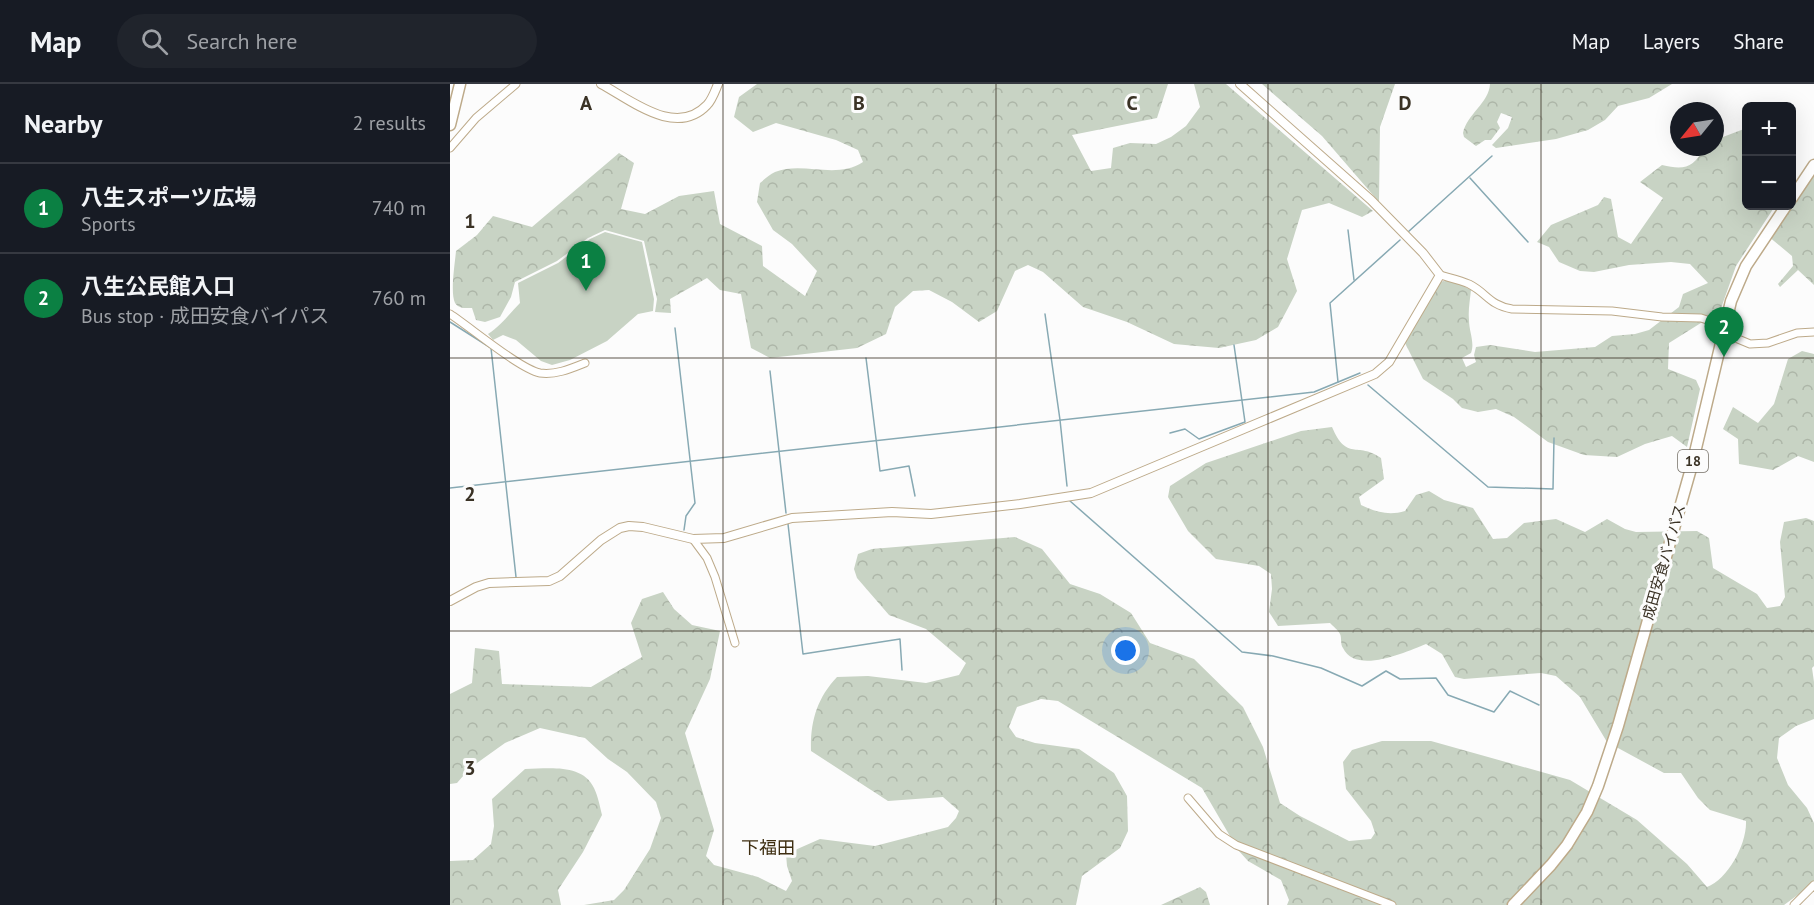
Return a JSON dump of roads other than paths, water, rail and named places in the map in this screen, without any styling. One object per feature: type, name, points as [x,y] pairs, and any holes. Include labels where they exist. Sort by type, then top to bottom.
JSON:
[{"type":"main road","points":[[450,125],[460,84]]},
{"type":"main road","points":[[1796,191],[1814,165]]},
{"type":"main road","name":"成田安食バイパス","points":[[1513,905],[1551,865],[1578,826],[1598,786],[1618,726],[1701,433],[1731,301],[1741,276],[1783,210]]},
{"type":"street","points":[[450,148],[476,117],[516,84]]},
{"type":"street","points":[[601,84],[648,111],[680,119],[692,116],[706,107],[718,84]]},
{"type":"street","points":[[1240,84],[1371,200],[1423,253],[1440,275],[1469,285],[1501,307],[1546,311],[1612,311],[1662,317],[1701,318],[1713,321],[1745,343],[1756,345],[1797,333],[1814,332]]},
{"type":"street","points":[[450,601],[476,587],[489,583],[549,581],[560,576],[601,540],[620,528],[629,526],[643,527],[693,539],[724,538],[792,518],[892,512],[931,514],[1091,493],[1375,374],[1389,362],[1440,275]]},
{"type":"street","points":[[450,314],[535,372],[561,372],[585,363]]},
{"type":"street","points":[[693,539],[707,558],[715,577],[735,643]]},
{"type":"street","points":[[1188,798],[1219,834],[1236,845],[1392,905]]},
{"type":"street","points":[[1794,905],[1814,885]]},
{"type":"waterway","points":[[1408,232],[1492,156]]},
{"type":"waterway","points":[[1470,178],[1528,242]]},
{"type":"waterway","points":[[1348,230],[1354,280]]},
{"type":"waterway","points":[[1338,382],[1330,303],[1400,240]]},
{"type":"waterway","points":[[1045,314],[1067,486]]},
{"type":"waterway","points":[[450,322],[491,348],[516,577]]},
{"type":"waterway","points":[[675,328],[695,503],[686,516],[684,530]]},
{"type":"waterway","points":[[1170,433],[1185,429],[1199,439],[1245,422],[1234,345]]},
{"type":"waterway","points":[[866,358],[880,471],[909,466],[915,496]]},
{"type":"waterway","points":[[770,371],[786,513]]},
{"type":"waterway","points":[[450,488],[1314,392],[1360,373]]},
{"type":"waterway","points":[[1368,385],[1488,487],[1553,489],[1554,438]]},
{"type":"waterway","points":[[1070,501],[1242,652],[1273,656],[1321,668],[1362,686],[1386,671],[1400,679],[1436,678],[1448,695],[1494,712],[1510,691],[1539,705]]},
{"type":"waterway","points":[[788,524],[803,654],[900,639],[902,670]]},
{"type":"place","name":"八生スポーツ広場","points":[[586,291]]},
{"type":"place","name":"八生公民館入口","points":[[1724,357]]},
{"type":"district","name":"下福田","points":[[768,848]]}]
